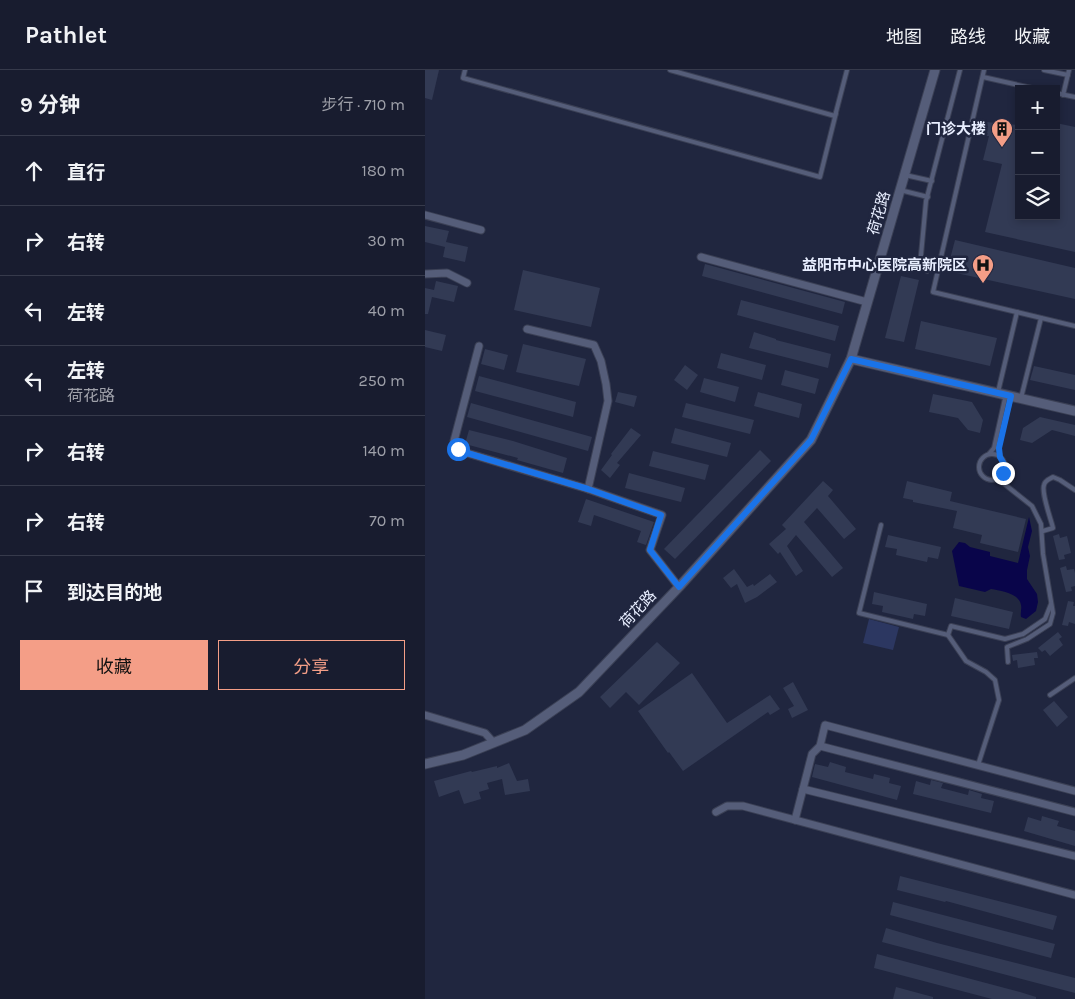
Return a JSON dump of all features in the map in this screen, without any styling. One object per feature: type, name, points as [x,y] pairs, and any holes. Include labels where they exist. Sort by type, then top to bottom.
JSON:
[{"type":"street","name":"荷花路","points":[[425,764],[463,755],[525,730],[579,692],[679,587],[811,440],[851,359],[935,70]]},
{"type":"street","points":[[425,215],[481,230]]},
{"type":"street","points":[[701,257],[867,302]]},
{"type":"street","points":[[425,274],[447,273],[467,283]]},
{"type":"street","points":[[527,329],[594,345],[601,361],[608,401],[588,489]]},
{"type":"street","points":[[479,346],[454,441],[458,449],[588,489],[661,515],[650,550],[679,587]]},
{"type":"street","points":[[851,359],[1075,410]]},
{"type":"street","points":[[425,715],[485,733],[494,743]]},
{"type":"street","points":[[795,820],[812,754],[820,746],[825,725],[1075,791]]},
{"type":"street","points":[[820,746],[1075,812]]},
{"type":"street","points":[[803,789],[1075,856]]},
{"type":"street","points":[[716,812],[727,806],[743,806],[1075,895]]},
{"type":"lane","points":[[465,70],[463,78],[820,177],[847,70]]},
{"type":"lane","points":[[670,70],[835,116],[836,113]]},
{"type":"lane","points":[[927,271],[920,266],[928,197],[961,70]]},
{"type":"lane","points":[[984,70],[933,292],[1075,326]]},
{"type":"lane","points":[[1044,70],[1068,75]]},
{"type":"lane","points":[[1063,95],[1069,70]]},
{"type":"lane","points":[[983,77],[1018,85]]},
{"type":"lane","points":[[1060,94],[1075,97]]},
{"type":"lane","points":[[904,175],[932,181]]},
{"type":"lane","points":[[900,190],[928,197]]},
{"type":"lane","points":[[1005,394],[994,448],[980,461],[980,472],[987,479],[998,478],[1005,470],[999,448],[1017,312]]},
{"type":"lane","points":[[1021,398],[1041,318]]},
{"type":"lane","points":[[989,454],[1000,457]]},
{"type":"lane","points":[[1043,531],[1053,528],[1044,494],[1044,485],[1048,479],[1053,477],[1075,490]]},
{"type":"lane","points":[[998,478],[1032,506],[1041,524],[1043,531],[1043,554],[1053,613],[1050,624],[1027,639],[1007,647],[1008,662]]},
{"type":"lane","points":[[881,525],[859,613],[948,635],[966,662],[986,672],[995,680],[999,700],[978,766]]},
{"type":"lane","points":[[948,635],[951,626],[1005,639],[1023,634],[1045,619],[1051,604]]},
{"type":"lane","points":[[1050,695],[1075,678]]},
{"type":"shaded area","points":[[1029,517],[1032,531],[1028,547],[1030,556],[1027,579],[1037,594],[1038,602],[1036,611],[1026,619],[1021,617],[1020,601],[1013,595],[991,589],[985,592],[959,586],[952,551],[959,542],[965,543],[970,547],[990,552],[990,556],[1018,563]]},
{"type":"shaded area","points":[[869,619],[899,627],[893,650],[863,643]]},
{"type":"building","points":[[425,70],[439,70],[432,100],[425,98]]},
{"type":"building","points":[[986,122],[1015,125],[1015,220],[1060,220],[1060,124],[1075,127],[1075,252],[985,232],[1002,164],[983,160],[989,136],[983,136]]},
{"type":"building","points":[[425,226],[449,231],[446,242],[468,247],[465,262],[443,257],[445,247],[425,242]]},
{"type":"building","points":[[955,240],[1075,268],[1075,299],[947,271]]},
{"type":"building","points":[[705,264],[845,302],[842,314],[702,276]]},
{"type":"building","points":[[523,270],[600,288],[591,327],[514,310]]},
{"type":"building","points":[[901,276],[919,280],[904,342],[885,338]]},
{"type":"building","points":[[436,281],[458,286],[454,302],[432,297],[428,314],[425,314],[425,288],[434,290]]},
{"type":"building","points":[[741,300],[839,326],[835,341],[737,315]]},
{"type":"building","points":[[921,321],[997,338],[990,366],[915,349]]},
{"type":"building","points":[[425,330],[446,335],[442,351],[425,347]]},
{"type":"building","points":[[754,332],[776,340],[831,354],[828,368],[749,348]]},
{"type":"building","points":[[523,344],[586,359],[579,386],[516,372]]},
{"type":"building","points":[[485,349],[508,355],[504,370],[481,364]]},
{"type":"building","points":[[721,353],[766,365],[762,380],[717,368]]},
{"type":"building","points":[[685,365],[698,375],[687,390],[674,380]]},
{"type":"building","points":[[1034,366],[1075,375],[1075,390],[1030,380]]},
{"type":"building","points":[[785,370],[819,379],[815,394],[781,385]]},
{"type":"building","points":[[479,376],[576,402],[573,417],[475,391]]},
{"type":"building","points":[[704,378],[739,387],[735,402],[700,392]]},
{"type":"building","points":[[618,392],[637,396],[634,407],[615,402]]},
{"type":"building","points":[[758,392],[802,404],[799,418],[754,406]]},
{"type":"building","points":[[933,394],[972,402],[983,420],[980,433],[968,430],[958,418],[929,412]]},
{"type":"building","points":[[471,403],[592,437],[588,451],[467,417]]},
{"type":"building","points":[[686,403],[754,420],[750,434],[682,417]]},
{"type":"building","points":[[1040,417],[1075,425],[1075,436],[1052,430],[1032,443],[1020,440],[1023,428]]},
{"type":"building","points":[[631,428],[641,435],[617,463],[620,465],[610,478],[601,470]]},
{"type":"building","points":[[675,428],[731,443],[727,457],[671,443]]},
{"type":"building","points":[[469,430],[513,441],[567,458],[563,473],[517,460],[518,458],[465,444]]},
{"type":"building","points":[[760,450],[771,461],[675,559],[664,549]]},
{"type":"building","points":[[653,451],[709,465],[705,480],[649,466]]},
{"type":"building","points":[[629,473],[685,488],[681,502],[625,488]]},
{"type":"building","points":[[823,481],[833,490],[828,496],[856,529],[844,539],[817,508],[804,522],[843,568],[832,577],[796,535],[787,546],[803,571],[796,576],[780,552],[778,554],[769,544],[786,529],[782,525]]},
{"type":"building","points":[[907,481],[952,492],[950,501],[1026,519],[1018,552],[980,543],[982,535],[953,528],[957,511],[913,502],[913,500],[903,498]]},
{"type":"building","points":[[586,499],[654,522],[646,545],[637,542],[641,531],[594,515],[591,526],[578,522]]},
{"type":"building","points":[[1059,534],[1060,538],[1067,536],[1071,553],[1064,555],[1065,559],[1059,560],[1053,536]]},
{"type":"building","points":[[888,535],[941,547],[938,559],[928,557],[927,562],[896,555],[897,549],[885,547]]},
{"type":"building","points":[[1066,566],[1067,570],[1074,569],[1075,586],[1071,587],[1072,591],[1066,592],[1060,568]]},
{"type":"building","points":[[734,569],[747,587],[753,584],[754,586],[770,574],[777,582],[757,597],[745,603],[737,584],[731,588],[723,578]]},
{"type":"building","points":[[874,592],[927,604],[925,616],[914,614],[913,619],[882,612],[883,606],[872,604]]},
{"type":"building","points":[[955,598],[1013,612],[1009,629],[951,616]]},
{"type":"building","points":[[1068,601],[1074,602],[1075,624],[1069,622],[1068,626],[1062,625]]},
{"type":"building","points":[[1058,632],[1062,637],[1059,639],[1063,645],[1050,656],[1045,650],[1042,652],[1038,648]]},
{"type":"building","points":[[657,642],[680,663],[639,705],[626,692],[610,708],[600,697]]},
{"type":"building","points":[[1037,652],[1038,658],[1034,658],[1035,665],[1018,668],[1017,660],[1013,661],[1012,655]]},
{"type":"building","points":[[692,673],[727,723],[770,695],[780,709],[770,715],[768,712],[683,771],[638,711]]},
{"type":"building","points":[[793,682],[808,710],[792,718],[788,709],[794,706],[783,688]]},
{"type":"building","points":[[1054,701],[1068,717],[1057,727],[1043,710]]},
{"type":"building","points":[[830,762],[846,767],[845,772],[873,779],[874,774],[890,778],[889,783],[901,786],[897,800],[812,777],[815,764],[828,767]]},
{"type":"building","points":[[509,763],[517,781],[528,779],[530,791],[505,795],[502,779],[487,783],[489,789],[479,792],[481,799],[464,804],[459,790],[439,797],[434,781],[471,771],[497,766],[497,768]]},
{"type":"building","points":[[931,780],[943,783],[941,788],[968,795],[969,790],[982,794],[981,798],[994,801],[991,813],[913,794],[916,781],[930,785]]},
{"type":"building","points":[[1042,816],[1059,821],[1057,826],[1075,831],[1075,846],[1024,831],[1028,817],[1041,821]]},
{"type":"building","points":[[900,876],[1057,916],[1053,930],[946,901],[897,890]]},
{"type":"building","points":[[893,902],[1055,944],[1051,958],[890,915]]},
{"type":"building","points":[[886,928],[1075,978],[1075,993],[882,942]]},
{"type":"building","points":[[877,954],[1020,992],[1036,997],[1036,999],[992,999],[874,968]]},
{"type":"building","points":[[896,987],[933,997],[933,999],[893,999]]},
{"type":"place","name":"门诊大楼","points":[[1002,148]]},
{"type":"place","name":"益阳市中心医院高新院区","points":[[983,284]]},
{"type":"route","points":[[458,449],[588,489],[661,515],[650,550],[679,587],[811,440],[851,359],[1011,396],[999,448],[1000,457],[1005,466],[1003,473]]}]
